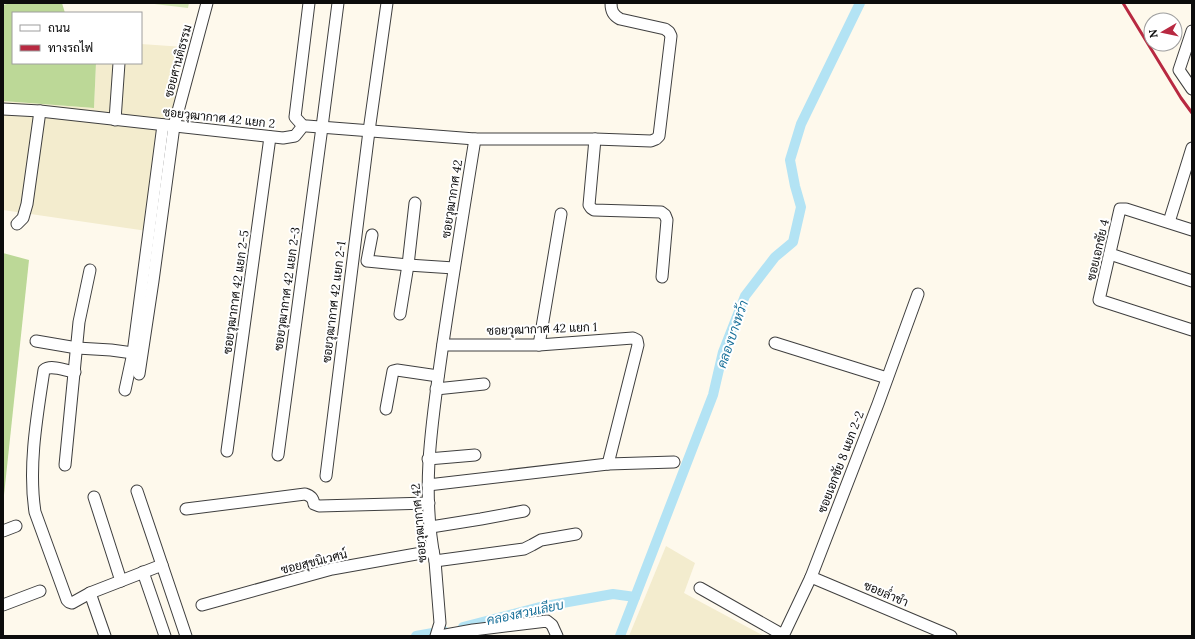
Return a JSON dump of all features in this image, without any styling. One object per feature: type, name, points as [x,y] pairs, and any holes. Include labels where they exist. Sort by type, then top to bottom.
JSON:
[{"type":"street","name":"ซอยศานติธรรม","points":[[168,126],[207,3]]},
{"type":"street","points":[[309,3],[295,118],[303,126],[475,139],[595,139],[651,141],[659,136],[671,36],[665,28],[620,19],[614,15],[611,10],[611,3]]},
{"type":"street","name":"ซอยวุฒากาศ 42 แยก 2-3","points":[[278,455],[338,3]]},
{"type":"street","name":"ซอยวุฒากาศ 42 แยก 2-1","points":[[326,476],[369,131],[387,3]]},
{"type":"street","points":[[1192,31],[1179,70],[1192,89]]},
{"type":"street","points":[[115,120],[119,64]]},
{"type":"street","name":"ซอยวุฒากาศ 42 แยก 2","points":[[3,109],[40,111],[282,138],[295,136],[303,126]]},
{"type":"street","points":[[17,224],[23,218],[27,204],[40,111]]},
{"type":"street","points":[[125,390],[168,126]]},
{"type":"street","points":[[139,374],[154,273],[168,126]]},
{"type":"street","name":"ซอยวุฒากาศ 42 แยก 2-5","points":[[227,451],[270,137]]},
{"type":"street","name":"ซอยวุฒากาศ 42","points":[[438,635],[440,622],[429,503],[428,459],[436,389],[475,139]]},
{"type":"street","points":[[595,139],[589,205],[594,210],[662,212],[667,220],[662,277]]},
{"type":"street","points":[[1169,222],[1192,148]]},
{"type":"street","points":[[400,314],[408,265],[415,202]]},
{"type":"street","name":"ซอยเอกชัย 4","points":[[1192,230],[1126,209],[1120,210],[1099,300],[1192,330]]},
{"type":"street","points":[[539,345],[561,214]]},
{"type":"street","points":[[372,235],[367,261],[454,268]]},
{"type":"street","points":[[1110,254],[1192,281]]},
{"type":"street","points":[[65,465],[80,322],[90,270]]},
{"type":"street","name":"ซอยเอกชัย 8 แยก 2-2","points":[[783,635],[811,576],[918,294]]},
{"type":"street","name":"ซอยวุฒากาศ 42 แยก 1","points":[[443,345],[539,345],[633,338],[637,340],[638,345],[608,464]]},
{"type":"street","points":[[36,341],[77,348],[132,353]]},
{"type":"street","points":[[775,343],[887,378]]},
{"type":"street","points":[[75,372],[50,367],[44,370],[34,438],[33,497],[35,512],[67,600],[72,603],[90,593],[162,565]]},
{"type":"street","points":[[386,409],[393,371],[397,370],[438,376]]},
{"type":"street","points":[[436,389],[484,384]]},
{"type":"street","points":[[428,459],[475,455]]},
{"type":"street","points":[[428,485],[608,464],[674,462]]},
{"type":"street","points":[[137,492],[186,636]]},
{"type":"street","points":[[186,510],[305,494],[310,496],[314,504],[319,506],[429,503]]},
{"type":"street","points":[[94,497],[120,581]]},
{"type":"street","points":[[431,527],[524,511]]},
{"type":"street","points":[[3,531],[16,526]]},
{"type":"street","name":"ซอยสุขนิเวศน์","points":[[202,605],[332,569],[434,556],[524,549],[541,540],[576,534]]},
{"type":"street","points":[[144,572],[165,636]]},
{"type":"street","name":"ซอยล่ำชำ","points":[[811,576],[951,636]]},
{"type":"street","points":[[700,588],[783,635]]},
{"type":"street","points":[[3,605],[40,592]]},
{"type":"street","points":[[90,593],[105,636]]},
{"type":"street","points":[[438,635],[547,621],[552,624],[557,636]]},
{"type":"shaded area","points":[[142,44],[184,47],[154,232],[3,210],[3,101],[94,108],[96,64],[142,64]]},
{"type":"shaded area","points":[[666,546],[695,563],[684,593],[764,636],[629,636]]},
{"type":"green space","points":[[11,3],[62,3],[65,12],[12,12],[12,64],[96,64],[94,108],[3,101],[3,5]]},
{"type":"green space","points":[[146,3],[189,3],[188,8]]},
{"type":"green space","points":[[3,253],[29,260],[4,495],[3,495]]},
{"type":"waterway","name":"คลองบางหว้า","points":[[620,636],[713,395],[723,352],[745,296],[775,257],[793,242],[801,207],[790,160],[801,124],[860,3]]},
{"type":"waterway","name":"คลองสวนเลียบ","points":[[463,627],[540,607],[613,594],[635,597]]},
{"type":"waterway","name":"คลองสวนเลียบ","points":[[416,636],[444,631]]},
{"type":"railway","points":[[1123,3],[1181,98],[1192,113]]}]
